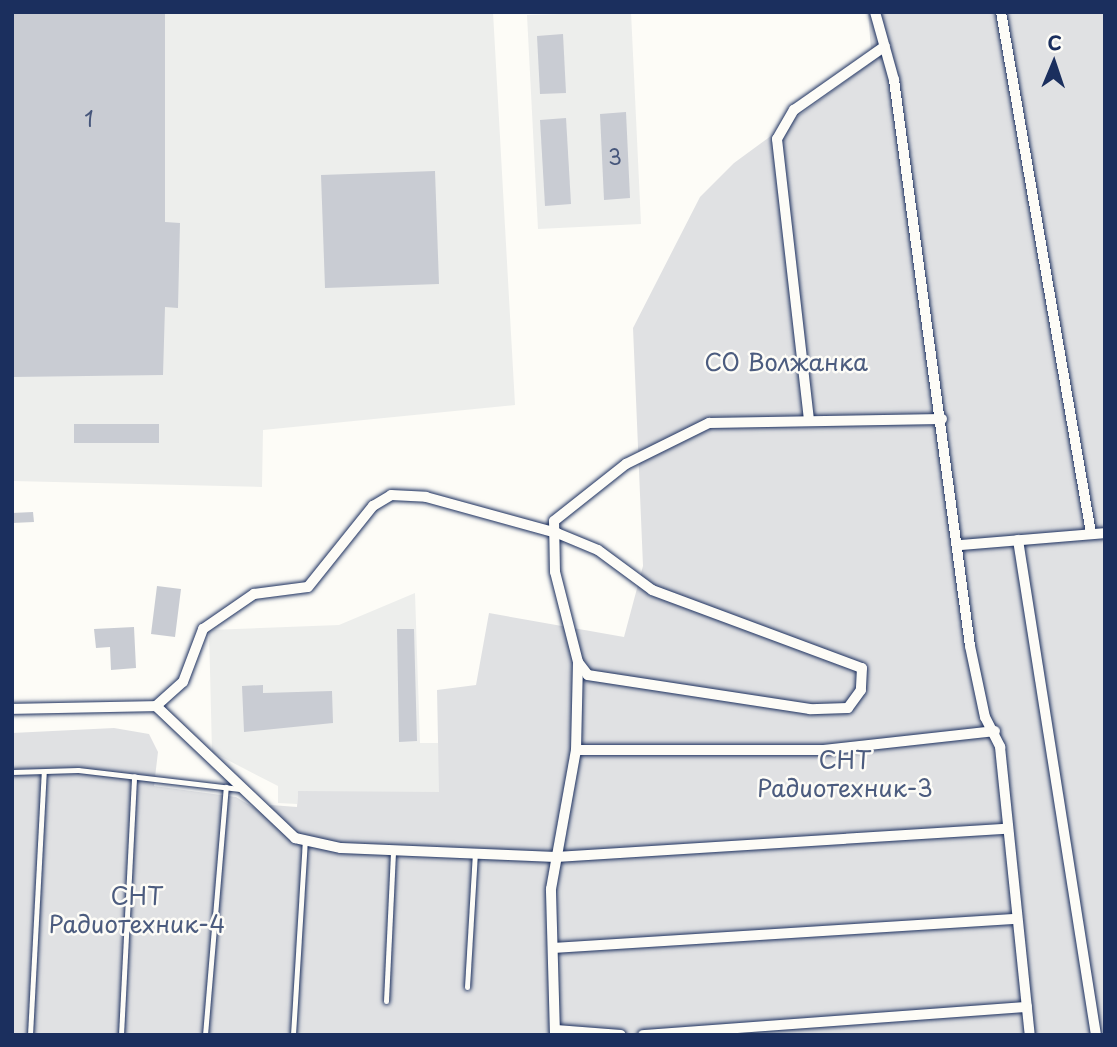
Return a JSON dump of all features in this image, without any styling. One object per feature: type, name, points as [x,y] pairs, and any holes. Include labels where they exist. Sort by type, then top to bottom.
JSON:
[{"type":"street","points":[[875,12],[885,46],[942,419],[960,545],[970,646],[985,717],[995,731],[1030,1035]]},
{"type":"street","points":[[1001,12],[1091,533]]},
{"type":"street","points":[[808,420],[777,139],[794,110],[885,46]]},
{"type":"street","points":[[621,1035],[555,1032],[556,858],[576,750],[578,662],[555,572],[552,531],[554,521],[625,464],[709,423],[942,419]]},
{"type":"street","points":[[12,709],[156,706],[183,682],[202,629],[254,594],[308,587],[373,506],[391,495],[426,496],[552,531],[598,550],[652,590],[862,668],[862,690],[848,708],[810,709],[588,676],[578,662]]},
{"type":"street","points":[[960,545],[1105,533]]},
{"type":"street","points":[[1018,540],[1096,1035]]},
{"type":"street","points":[[156,706],[250,790],[284,829],[305,841],[475,850],[556,858],[1006,829]]},
{"type":"street","points":[[576,750],[824,750],[995,731]]},
{"type":"street","points":[[554,948],[1016,919]]},
{"type":"street","points":[[643,1035],[1027,1007]]},
{"type":"lane","points":[[12,772],[134,776],[250,790]]},
{"type":"lane","points":[[30,1035],[44,772]]},
{"type":"lane","points":[[121,1035],[134,776]]},
{"type":"lane","points":[[205,1035],[226,787]]},
{"type":"lane","points":[[293,1035],[305,841]]},
{"type":"lane","points":[[386,1001],[393,847]]},
{"type":"lane","points":[[467,987],[475,850]]},
{"type":"shaded area","points":[[12,12],[493,12],[515,405],[263,430],[262,487],[12,481]]},
{"type":"shaded area","points":[[631,12],[641,224],[538,229],[527,15]]},
{"type":"shaded area","points":[[415,593],[420,743],[473,743],[474,792],[298,792],[297,804],[278,803],[278,786],[212,752],[209,630],[339,625]]},
{"type":"green space","points":[[868,12],[1105,12],[1105,1035],[12,1035],[12,733],[114,728],[149,734],[158,752],[154,786],[236,797],[261,812],[271,805],[297,807],[298,791],[439,792],[437,690],[476,685],[489,613],[624,637],[643,566],[633,328],[700,197],[734,163],[872,62]]},
{"type":"building","points":[[12,13],[165,14],[165,222],[180,223],[178,308],[165,307],[163,375],[12,377]]},
{"type":"building","points":[[563,34],[566,93],[540,94],[537,36]]},
{"type":"building","points":[[626,112],[630,198],[604,200],[600,114]]},
{"type":"building","points":[[566,118],[571,204],[545,206],[540,120]]},
{"type":"building","points":[[435,171],[439,284],[325,288],[321,175]]},
{"type":"building","points":[[74,424],[159,424],[159,443],[74,443]]},
{"type":"building","points":[[33,512],[34,522],[12,523],[12,513]]},
{"type":"building","points":[[157,586],[181,589],[175,637],[151,634]]},
{"type":"building","points":[[134,627],[136,668],[111,670],[110,647],[96,648],[94,629]]},
{"type":"building","points":[[397,629],[414,629],[417,741],[399,742]]},
{"type":"building","points":[[263,685],[263,693],[332,691],[333,723],[244,732],[242,686]]},
{"type":"park label","name":"СО Волжанка","points":[[786,362]]},
{"type":"park label","name":"СНТ Радиотехник-3","points":[[845,774]]},
{"type":"park label","name":"СНТ Радиотехник-4","points":[[137,910]]}]
